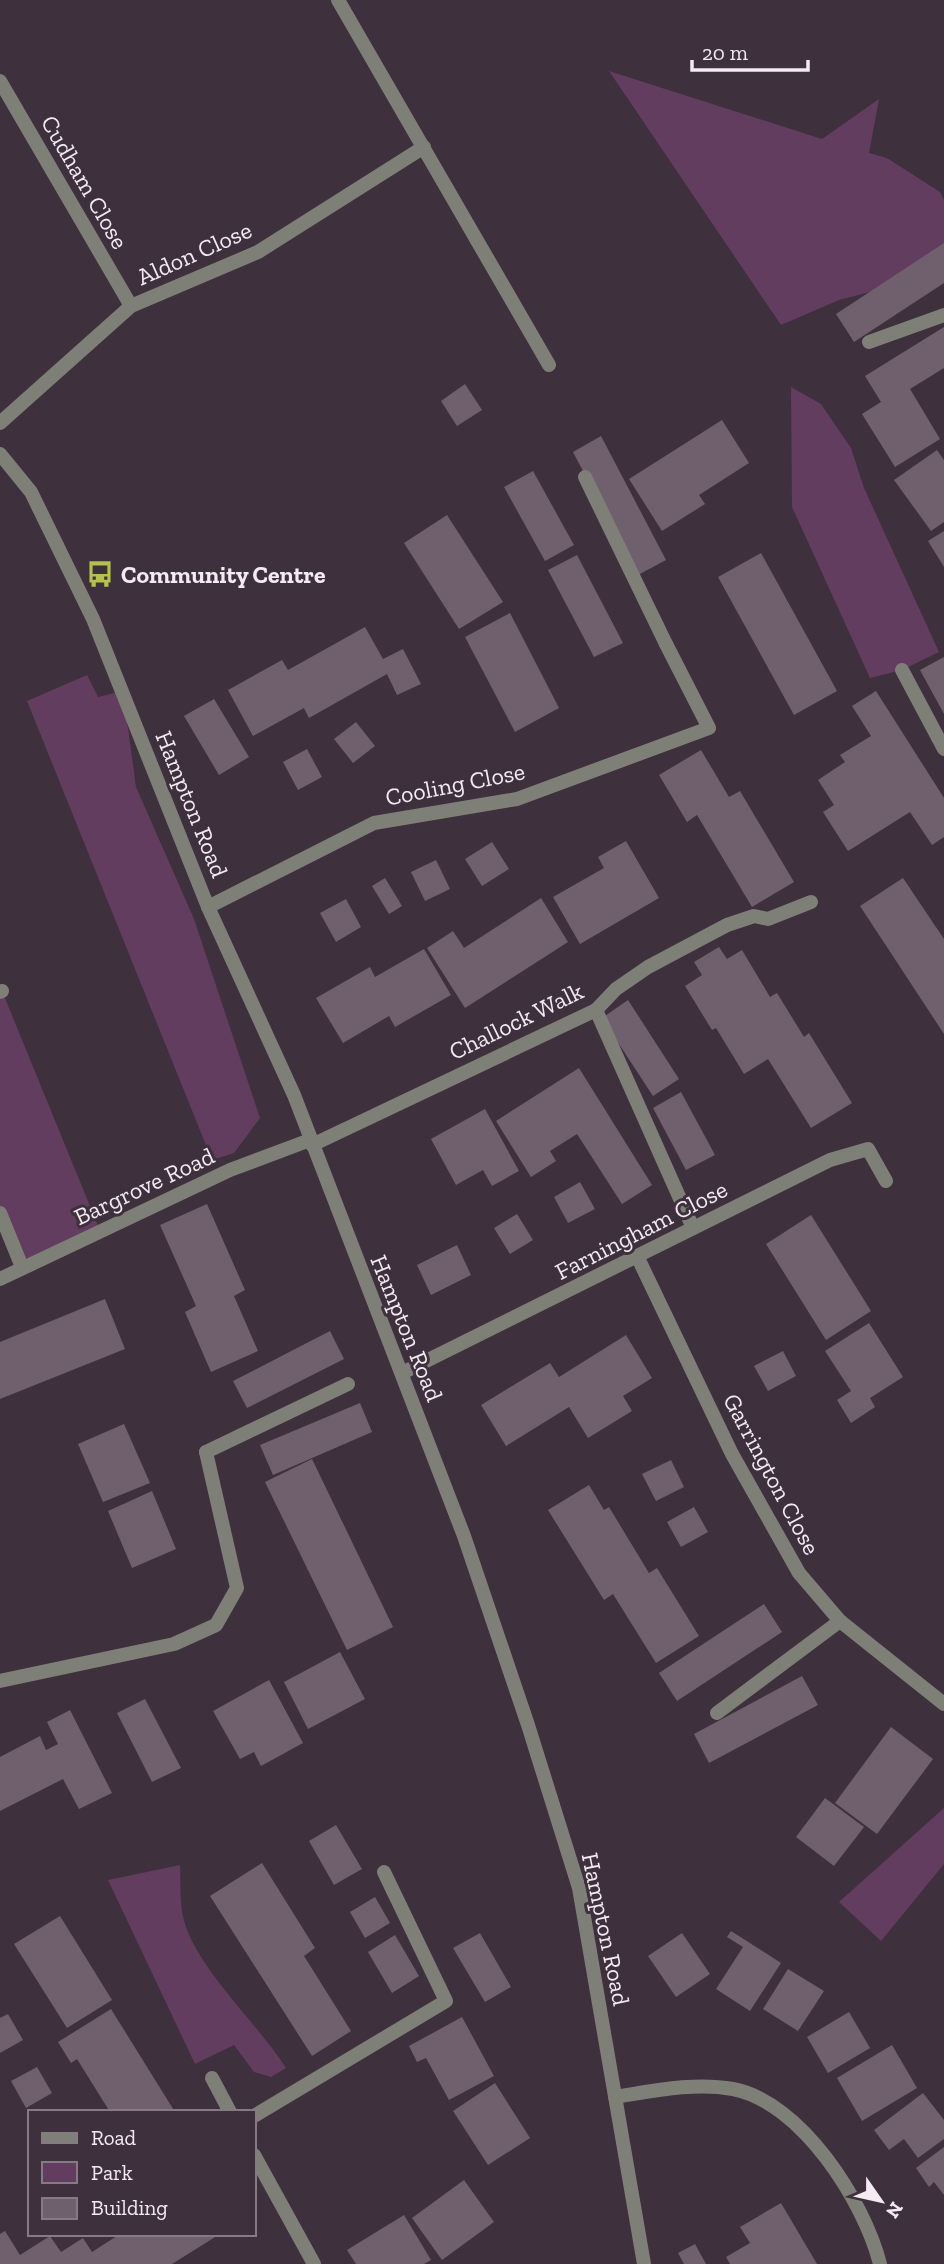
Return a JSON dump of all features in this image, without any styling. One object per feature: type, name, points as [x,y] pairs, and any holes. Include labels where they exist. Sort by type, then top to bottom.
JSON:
[{"type":"street","points":[[338,0],[549,365]]},
{"type":"street","name":"Cudham Close","points":[[0,81],[131,306]]},
{"type":"street","name":"Aldon Close","points":[[0,424],[131,306],[258,251],[424,147]]},
{"type":"street","points":[[869,342],[944,315]]},
{"type":"street","name":"Hampton Road","points":[[0,454],[31,492],[93,620],[208,907],[294,1095],[468,1549],[579,1888],[644,2264]]},
{"type":"street","name":"Cooling Close","points":[[208,907],[374,822],[517,799],[709,729],[585,477]]},
{"type":"street","points":[[902,670],[944,749]]},
{"type":"street","name":"Challock Walk","points":[[311,1142],[596,1010],[616,989],[637,975],[727,925],[754,916],[768,919],[811,902]]},
{"type":"street","points":[[596,1010],[605,1036],[693,1228]]},
{"type":"street","name":"Bargrove Road","points":[[0,1279],[230,1170],[311,1142]]},
{"type":"street","name":"Farningham Close","points":[[402,1373],[638,1258],[830,1160],[868,1149],[886,1181]]},
{"type":"street","points":[[0,1213],[22,1267]]},
{"type":"street","name":"Garrington Close","points":[[638,1258],[732,1454],[773,1532],[799,1573],[840,1621],[944,1704]]},
{"type":"street","points":[[0,1681],[174,1644],[216,1625],[237,1588],[206,1452],[348,1384]]},
{"type":"street","points":[[717,1713],[840,1621]]},
{"type":"street","points":[[256,2115],[446,2001],[384,1872]]},
{"type":"street","points":[[212,2078],[229,2110]]},
{"type":"street","points":[[615,2097],[710,2087],[758,2096],[777,2108],[821,2150],[860,2218],[880,2264]]},
{"type":"street","points":[[256,2159],[310,2263]]},
{"type":"green space","points":[[609,71],[822,139],[879,99],[869,153],[887,158],[940,192],[944,200],[944,273],[839,300],[781,325]]},
{"type":"green space","points":[[791,387],[821,404],[851,448],[864,488],[939,652],[902,670],[870,678],[792,507]]},
{"type":"green space","points":[[87,675],[98,697],[123,691],[136,787],[194,919],[260,1118],[234,1153],[212,1160],[27,701]]},
{"type":"green space","points":[[0,986],[101,1233],[22,1267],[0,1213]]},
{"type":"green space","points":[[944,1808],[944,1864],[881,1941],[839,1902]]},
{"type":"green space","points":[[180,1865],[181,1907],[190,1938],[214,1976],[286,2068],[271,2077],[254,2072],[234,2045],[195,2064],[108,1880]]},
{"type":"building","points":[[944,243],[944,283],[854,342],[836,314]]},
{"type":"building","points":[[944,327],[944,368],[910,389],[940,439],[895,467],[862,414],[881,402],[865,376]]},
{"type":"building","points":[[465,384],[482,410],[457,426],[441,401]]},
{"type":"building","points":[[722,420],[749,463],[699,495],[705,504],[662,531],[629,479]]},
{"type":"building","points":[[601,436],[666,560],[638,575],[573,452]]},
{"type":"building","points":[[937,450],[944,460],[944,522],[931,531],[894,480]]},
{"type":"building","points":[[533,471],[574,545],[545,561],[504,487]]},
{"type":"building","points":[[447,515],[503,602],[459,629],[404,543]]},
{"type":"building","points":[[944,531],[944,567],[928,541]]},
{"type":"building","points":[[761,553],[837,691],[794,715],[718,577]]},
{"type":"building","points":[[577,555],[623,643],[594,657],[548,570]]},
{"type":"building","points":[[510,613],[559,708],[515,732],[465,637]]},
{"type":"building","points":[[365,627],[383,659],[403,649],[421,684],[397,695],[387,674],[309,718],[304,708],[253,736],[228,690],[282,660],[288,670]]},
{"type":"building","points":[[944,657],[944,714],[920,670]]},
{"type":"building","points":[[876,691],[944,798],[944,837],[932,845],[910,812],[848,851],[823,812],[834,805],[818,780],[845,762],[840,755],[871,736],[852,706]]},
{"type":"building","points":[[214,699],[249,757],[219,775],[184,716]]},
{"type":"building","points":[[356,722],[375,746],[353,763],[334,739]]},
{"type":"building","points":[[307,749],[322,777],[298,790],[283,762]]},
{"type":"building","points":[[701,750],[729,797],[740,791],[794,882],[752,907],[697,815],[687,822],[659,775]]},
{"type":"building","points":[[626,841],[659,898],[580,944],[553,897],[604,868],[598,857]]},
{"type":"building","points":[[492,842],[509,869],[482,886],[465,859]]},
{"type":"building","points":[[436,860],[450,889],[425,901],[411,872]]},
{"type":"building","points":[[385,878],[402,906],[389,914],[372,886]]},
{"type":"building","points":[[903,878],[944,939],[944,1034],[860,906]]},
{"type":"building","points":[[541,898],[568,942],[465,1008],[427,948],[453,931],[464,948]]},
{"type":"building","points":[[346,899],[361,927],[336,942],[320,913]]},
{"type":"building","points":[[719,947],[727,959],[742,950],[770,997],[777,993],[804,1037],[809,1033],[852,1103],[811,1128],[768,1059],[744,1074],[716,1028],[712,1030],[685,986],[702,975],[694,962]]},
{"type":"building","points":[[424,949],[451,995],[395,1027],[389,1016],[343,1043],[316,998],[370,967],[375,977]]},
{"type":"building","points":[[628,1000],[679,1079],[653,1096],[602,1018]]},
{"type":"building","points":[[579,1068],[652,1185],[622,1204],[577,1134],[550,1151],[556,1161],[531,1177],[496,1121]]},
{"type":"building","points":[[681,1092],[715,1155],[686,1170],[653,1108]]},
{"type":"building","points":[[485,1109],[519,1171],[492,1186],[483,1170],[456,1185],[431,1139]]},
{"type":"building","points":[[580,1182],[595,1209],[568,1223],[554,1197]]},
{"type":"building","points":[[207,1204],[245,1290],[234,1296],[258,1351],[211,1372],[185,1312],[196,1306],[160,1225]]},
{"type":"building","points":[[517,1214],[533,1240],[510,1254],[494,1228]]},
{"type":"building","points":[[811,1215],[871,1311],[826,1340],[766,1244]]},
{"type":"building","points":[[457,1245],[471,1275],[431,1295],[417,1265]]},
{"type":"building","points":[[105,1299],[125,1349],[0,1399],[0,1342]]},
{"type":"building","points":[[869,1323],[903,1377],[870,1398],[875,1407],[851,1423],[837,1400],[851,1391],[825,1351]]},
{"type":"building","points":[[330,1331],[344,1359],[247,1408],[233,1381]]},
{"type":"building","points":[[626,1335],[652,1378],[623,1396],[632,1411],[588,1438],[569,1407],[506,1446],[481,1405],[550,1363],[559,1377]]},
{"type":"building","points":[[783,1351],[796,1376],[768,1391],[754,1366]]},
{"type":"building","points":[[360,1403],[372,1432],[273,1475],[260,1445]]},
{"type":"building","points":[[124,1424],[150,1483],[103,1502],[78,1444]]},
{"type":"building","points":[[312,1459],[393,1627],[347,1650],[265,1482]]},
{"type":"building","points":[[671,1460],[684,1487],[656,1501],[642,1474]]},
{"type":"building","points":[[589,1485],[604,1510],[609,1507],[649,1573],[657,1568],[699,1636],[656,1663],[613,1594],[604,1600],[548,1510]]},
{"type":"building","points":[[152,1491],[176,1549],[132,1568],[108,1511]]},
{"type":"building","points":[[694,1507],[708,1532],[681,1547],[667,1522]]},
{"type":"building","points":[[764,1604],[782,1632],[677,1701],[659,1673]]},
{"type":"building","points":[[340,1652],[365,1699],[308,1729],[284,1682]]},
{"type":"building","points":[[802,1676],[818,1705],[709,1763],[694,1734]]},
{"type":"building","points":[[269,1680],[303,1743],[261,1766],[254,1752],[240,1759],[213,1711]]},
{"type":"building","points":[[145,1699],[181,1768],[152,1782],[117,1713]]},
{"type":"building","points":[[70,1710],[112,1793],[79,1809],[63,1779],[0,1811],[0,1757],[40,1736],[46,1750],[58,1744],[47,1722]]},
{"type":"building","points":[[891,1727],[933,1759],[877,1834],[835,1803]]},
{"type":"building","points":[[825,1798],[864,1827],[834,1866],[796,1837]]},
{"type":"building","points":[[336,1825],[362,1869],[334,1885],[309,1841]]},
{"type":"building","points":[[262,1863],[315,1948],[304,1956],[351,2031],[312,2056],[210,1896]]},
{"type":"building","points":[[375,1897],[390,1923],[365,1938],[350,1912]]},
{"type":"building","points":[[60,1916],[112,2000],[67,2028],[14,1944]]},
{"type":"building","points":[[731,1931],[781,1963],[750,2011],[716,1989],[743,1947],[727,1937]]},
{"type":"building","points":[[480,1933],[511,1987],[485,2002],[453,1948]]},
{"type":"building","points":[[682,1933],[710,1974],[676,1997],[648,1956]]},
{"type":"building","points":[[395,1935],[419,1976],[392,1993],[368,1952]]},
{"type":"building","points":[[788,1969],[824,1991],[798,2031],[763,2009]]},
{"type":"building","points":[[111,2009],[174,2110],[109,2110],[77,2059],[71,2063],[58,2042]]},
{"type":"building","points":[[849,2012],[870,2048],[828,2073],[807,2037]]},
{"type":"building","points":[[8,2014],[23,2040],[0,2053],[0,2018]]},
{"type":"building","points":[[462,2017],[494,2076],[449,2100],[426,2058],[417,2062],[409,2046]]},
{"type":"building","points":[[892,2045],[917,2088],[862,2121],[837,2078]]},
{"type":"building","points":[[37,2067],[52,2093],[26,2108],[11,2081]]},
{"type":"building","points":[[495,2083],[530,2138],[488,2165],[453,2111]]},
{"type":"building","points":[[923,2093],[944,2120],[944,2139],[918,2158],[904,2139],[889,2150],[874,2130]]},
{"type":"building","points":[[944,2147],[944,2195],[934,2182],[929,2187],[916,2168]]},
{"type":"building","points":[[464,2180],[494,2222],[442,2260],[412,2218]]},
{"type":"building","points":[[781,2203],[817,2264],[730,2264],[726,2257],[750,2243],[740,2227]]},
{"type":"building","points":[[404,2215],[431,2260],[424,2264],[356,2264],[347,2250]]},
{"type":"building","points":[[5,2231],[20,2255],[50,2236],[61,2252],[83,2238],[92,2252],[117,2236],[217,2236],[172,2264],[0,2264],[0,2234]]},
{"type":"building","points":[[695,2244],[706,2264],[684,2264],[678,2253]]},
{"type":"place","name":"Community Centre","points":[[100,574]]}]
